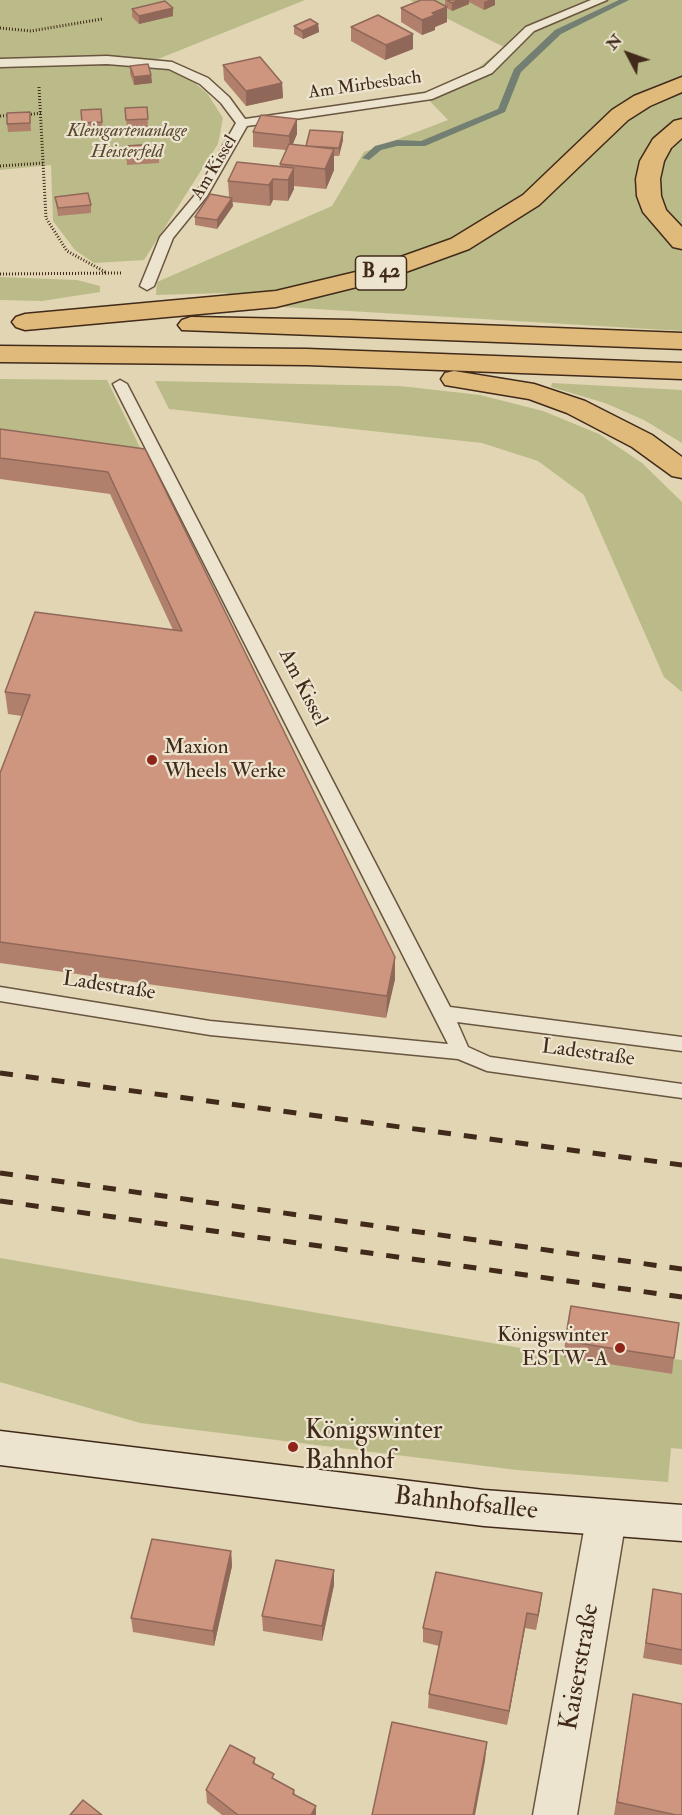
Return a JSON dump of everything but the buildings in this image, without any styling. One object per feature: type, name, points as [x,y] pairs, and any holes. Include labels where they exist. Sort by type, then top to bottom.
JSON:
[{"type":"highway","name":"B 42","points":[[13,322],[276,299],[372,276],[460,244],[531,200],[620,115],[642,101],[682,84]]},
{"type":"highway","points":[[682,126],[661,144],[652,161],[648,179],[649,196],[656,212],[682,242]]},
{"type":"highway","name":"B 42","points":[[13,322],[351,328],[682,341]]},
{"type":"highway","points":[[0,354],[307,357],[682,371]]},
{"type":"highway","points":[[307,357],[534,392],[614,425],[642,441],[682,470]]},
{"type":"street","name":"Bahnhofsallee","points":[[0,1448],[283,1485],[606,1519],[682,1523]]},
{"type":"street","name":"Kaiserstraße","points":[[555,1815],[606,1519]]},
{"type":"lane","name":"Am Mirbesbach","points":[[242,123],[428,96],[488,70],[530,29],[601,0]]},
{"type":"lane","name":"Am Kissel","points":[[0,63],[118,61],[151,62],[172,66],[204,81],[225,100],[242,123],[201,196],[167,237],[148,280]]},
{"type":"lane","name":"Am Kissel","points":[[120,384],[444,1013],[461,1052]]},
{"type":"lane","name":"Ladestraße","points":[[0,994],[210,1028],[461,1052],[487,1064],[682,1091]]},
{"type":"lane","points":[[444,1013],[682,1044]]},
{"type":"path","points":[[0,28],[31,31],[102,19]]},
{"type":"path","points":[[37,62],[42,113],[46,218],[67,251],[106,273]]},
{"type":"path","points":[[0,116],[42,113]]},
{"type":"path","points":[[0,166],[44,163]]},
{"type":"path","points":[[0,274],[106,273],[148,280]]},
{"type":"green space","points":[[0,0],[305,0],[158,59],[0,60]]},
{"type":"green space","points":[[410,0],[682,0],[682,331],[283,307],[224,293],[156,295],[157,282],[332,206],[364,152],[448,120],[422,93],[478,68],[504,47]]},
{"type":"green space","name":"Kleingartenanlage Heisterfeld","points":[[64,62],[153,64],[184,74],[207,93],[223,118],[218,144],[144,260],[94,263],[75,250],[53,221],[51,165],[0,170],[0,65]]},
{"type":"green space","points":[[0,277],[77,280],[100,286],[100,292],[42,301],[0,300]]},
{"type":"green space","points":[[0,379],[107,380],[150,468],[0,445]]},
{"type":"green space","points":[[155,381],[400,386],[480,395],[543,411],[599,434],[642,463],[682,502],[682,692],[664,677],[584,495],[538,461],[482,443],[169,409]]},
{"type":"green space","points":[[552,383],[682,390],[682,443],[644,420],[605,403],[551,387]]},
{"type":"green space","points":[[0,1258],[671,1374],[674,1359],[682,1360],[682,1449],[671,1448],[668,1482],[517,1470],[140,1423],[0,1382]]},
{"type":"waterway","points":[[366,158],[378,148],[397,143],[422,144],[502,110],[517,71],[558,32],[625,0]]},
{"type":"railway","points":[[0,1073],[682,1165]]},
{"type":"railway","points":[[0,1173],[682,1269]]},
{"type":"railway","points":[[0,1201],[682,1297]]},
{"type":"place","name":"Maxion Wheels Werke","points":[[152,760]]},
{"type":"place","name":"Königswinter ESTW-A","points":[[620,1348]]},
{"type":"place","name":"Königswinter Bahnhof","points":[[293,1447]]}]
